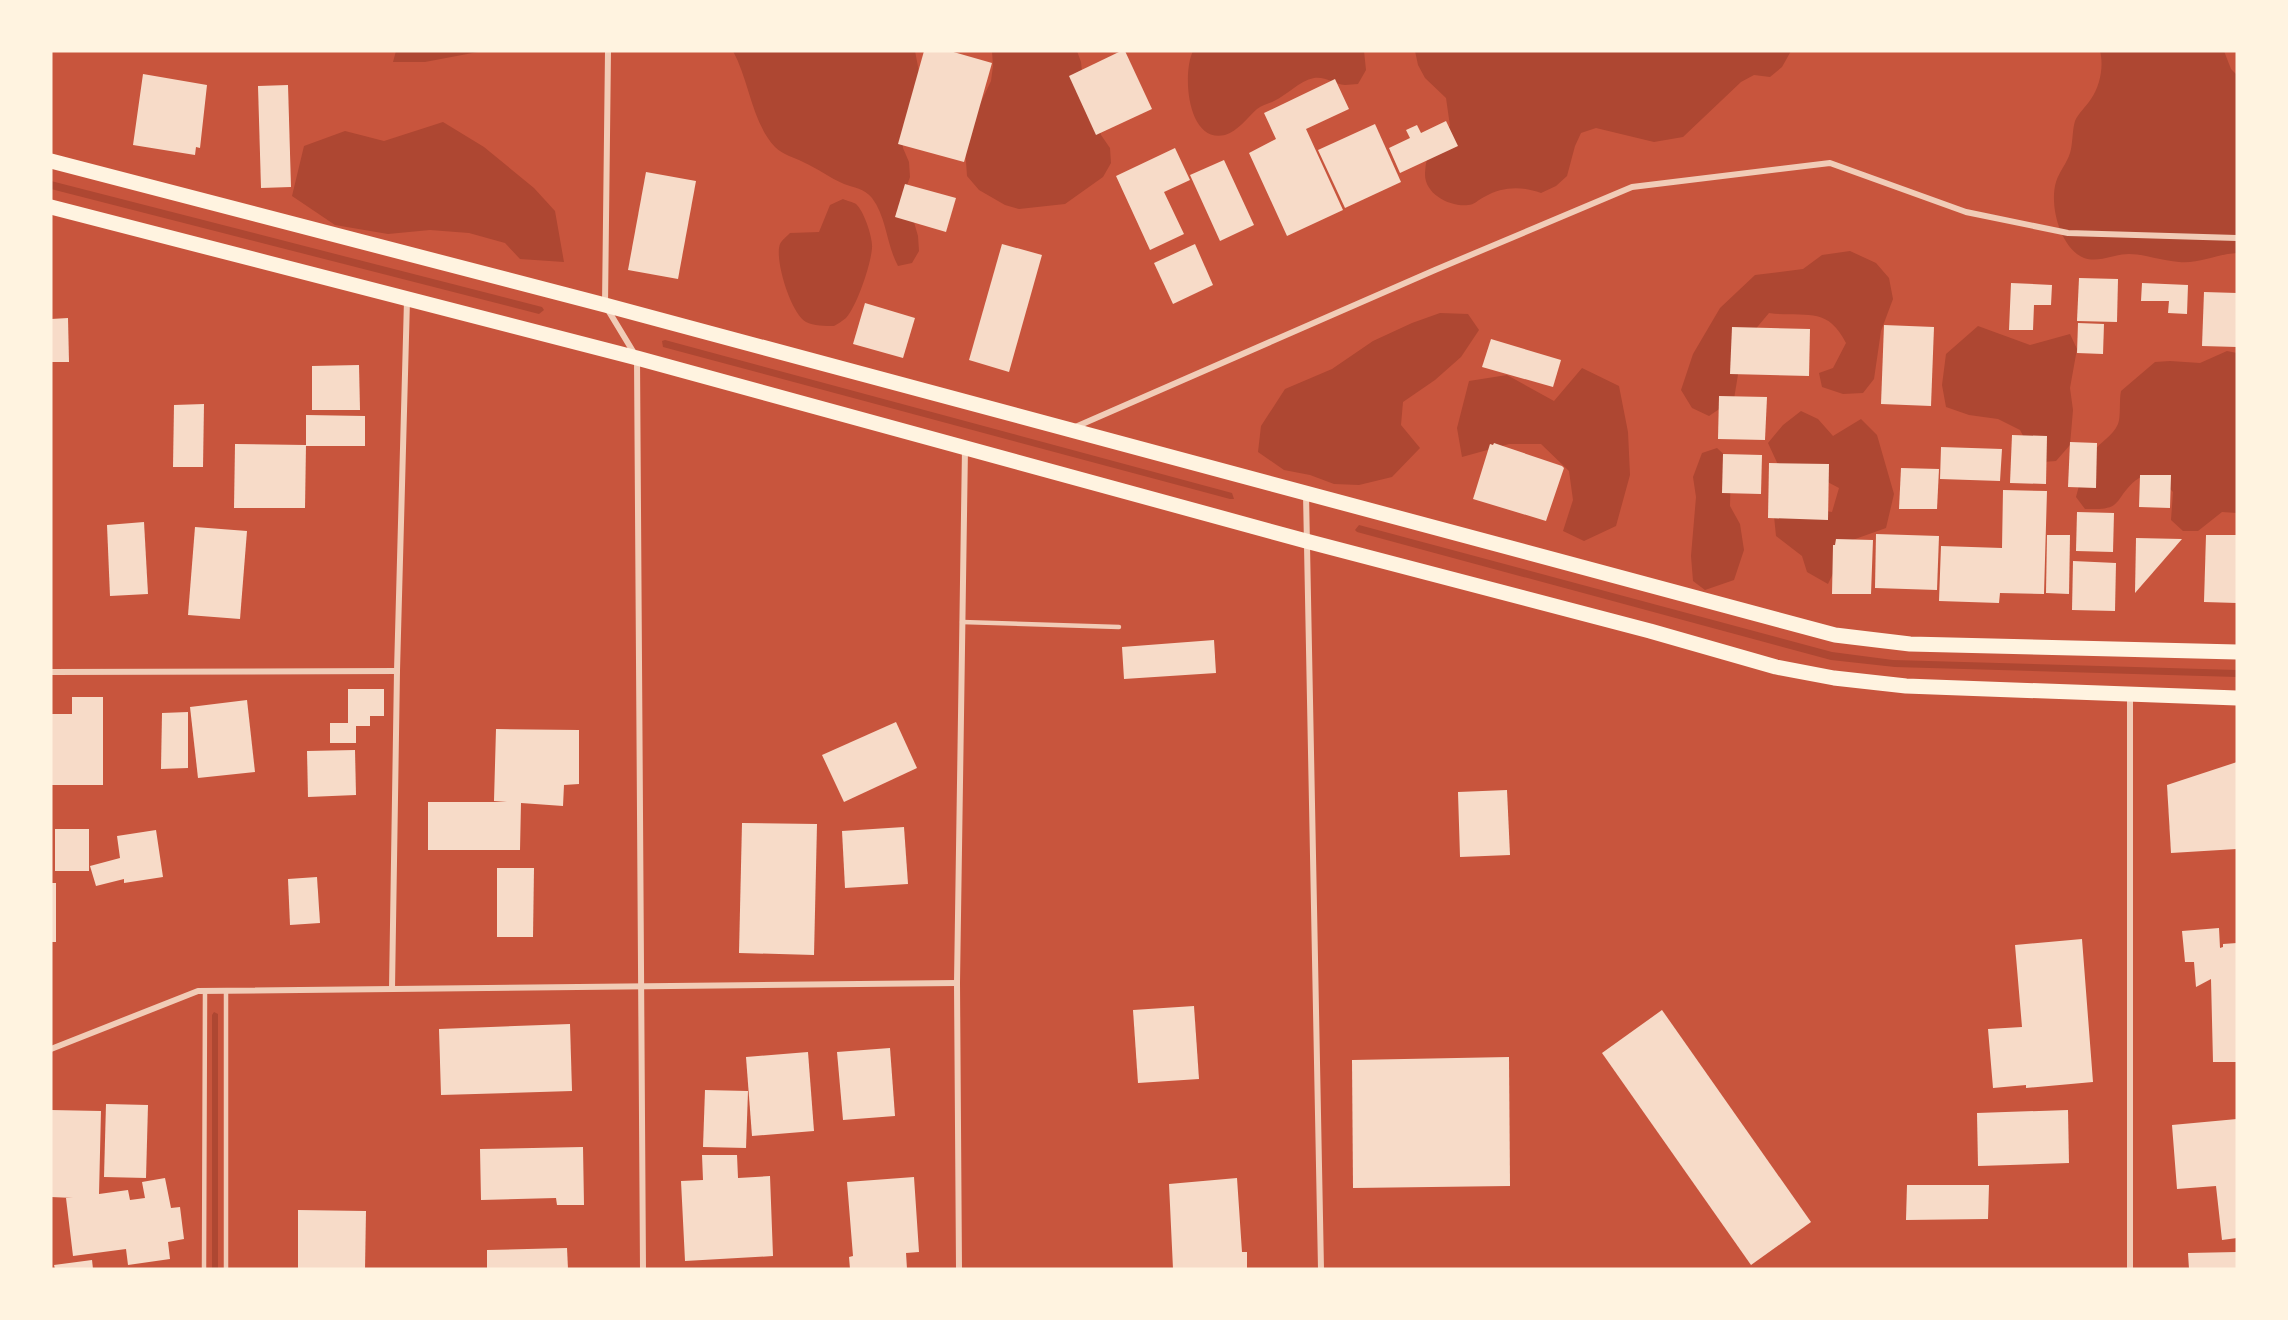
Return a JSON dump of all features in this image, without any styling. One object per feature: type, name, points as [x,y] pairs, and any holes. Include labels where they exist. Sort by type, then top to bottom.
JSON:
[{"type":"main road","points":[[51,161],[605,305],[1835,635],[1910,644],[2237,652]]},
{"type":"main road","points":[[51,207],[637,358],[1776,667],[1834,678],[1906,686],[2237,699]]},
{"type":"street","points":[[608,51],[605,305],[637,358],[643,1269]]},
{"type":"street","points":[[1070,429],[1632,187],[1830,163],[1966,212],[2068,233],[2237,238]]},
{"type":"street","points":[[392,989],[397,671],[407,298]]},
{"type":"street","points":[[959,1269],[957,983],[965,448]]},
{"type":"street","points":[[1306,493],[1321,1269]]},
{"type":"street","points":[[51,672],[397,671]]},
{"type":"street","points":[[2130,696],[2130,1269]]},
{"type":"street","points":[[51,1049],[198,991],[957,983]]},
{"type":"lane","points":[[962,622],[1119,627]]},
{"type":"lane","points":[[204,1269],[205,991]]},
{"type":"lane","points":[[226,991],[226,1269]]},
{"type":"shaded area","points":[[396,51],[483,51],[425,62],[393,62]]},
{"type":"shaded area","points":[[733,51],[915,51],[920,77],[902,132],[903,148],[909,162],[910,177],[905,191],[918,236],[919,251],[912,263],[898,266],[881,214],[869,195],[862,190],[839,182],[775,147],[761,126]]},
{"type":"shaded area","points":[[992,51],[1077,51],[1081,62],[1084,92],[1097,119],[1101,135],[1110,148],[1111,163],[1103,177],[1065,204],[1019,209],[1005,205],[979,190],[967,176],[965,147],[979,106],[991,81]]},
{"type":"shaded area","points":[[1193,51],[1364,51],[1366,70],[1358,84],[1345,85],[1318,78],[1309,80],[1259,108],[1238,128],[1225,135],[1212,135],[1202,129],[1191,105],[1188,75]]},
{"type":"shaded area","points":[[1415,51],[1791,51],[1782,67],[1770,77],[1754,75],[1741,82],[1683,137],[1654,142],[1596,128],[1581,133],[1567,176],[1556,186],[1541,193],[1520,188],[1505,189],[1491,193],[1472,204],[1461,205],[1439,198],[1433,193],[1426,180],[1429,153],[1435,141],[1450,126],[1446,98],[1425,78],[1418,65]]},
{"type":"shaded area","points":[[2100,51],[2224,51],[2231,69],[2237,75],[2237,253],[2186,262],[2129,254],[2090,259],[2076,253],[2069,245],[2058,225],[2054,191],[2057,178],[2070,153],[2075,121],[2091,99],[2099,82],[2102,63]]},
{"type":"shaded area","points":[[443,122],[484,147],[534,188],[555,211],[564,262],[520,259],[505,243],[469,233],[430,230],[388,234],[335,225],[292,196],[304,146],[345,131],[384,141]]},
{"type":"shaded area","points":[[51,181],[542,307],[544,310],[539,314],[51,189]]},
{"type":"shaded area","points":[[843,199],[856,204],[865,218],[872,244],[871,255],[859,295],[846,318],[834,326],[820,326],[806,322],[795,309],[785,286],[779,261],[780,244],[790,233],[819,232],[830,205]]},
{"type":"shaded area","points":[[1850,251],[1876,263],[1889,278],[1893,299],[1881,331],[1874,379],[1863,393],[1843,394],[1822,387],[1819,373],[1833,368],[1846,343],[1831,323],[1814,316],[1769,313],[1743,344],[1734,399],[1709,416],[1692,408],[1681,390],[1693,354],[1720,308],[1755,275],[1803,269],[1822,255]]},
{"type":"shaded area","points":[[1440,313],[1468,314],[1479,330],[1461,357],[1435,380],[1403,402],[1401,425],[1420,448],[1392,477],[1359,485],[1334,484],[1310,475],[1284,470],[1258,452],[1261,426],[1285,389],[1332,369],[1373,341]]},
{"type":"shaded area","points":[[1978,326],[2030,345],[2070,334],[2077,349],[2070,388],[2073,410],[2070,445],[2056,461],[2043,462],[2030,449],[2020,430],[1998,419],[1969,415],[1946,407],[1942,385],[1946,354]]},
{"type":"shaded area","points":[[662,341],[1232,493],[1234,499],[663,347]]},
{"type":"shaded area","points":[[2227,351],[2237,353],[2237,513],[2222,512],[2198,531],[2183,531],[2171,520],[2173,492],[2159,480],[2147,476],[2141,477],[2129,486],[2111,507],[2085,509],[2076,497],[2081,480],[2093,452],[2118,424],[2121,391],[2155,362],[2200,363]]},
{"type":"shaded area","points":[[1582,368],[1619,386],[1628,432],[1630,475],[1616,526],[1584,541],[1563,531],[1573,500],[1569,471],[1541,444],[1509,444],[1462,457],[1457,428],[1469,381],[1507,375],[1554,401]]},
{"type":"shaded area","points":[[1801,411],[1818,419],[1833,436],[1861,419],[1877,435],[1894,494],[1886,528],[1844,543],[1840,559],[1828,584],[1807,572],[1802,556],[1776,536],[1774,516],[1804,508],[1832,512],[1839,488],[1820,478],[1780,469],[1768,443],[1783,425]]},
{"type":"shaded area","points":[[1717,448],[1731,461],[1730,506],[1740,524],[1744,550],[1734,580],[1705,590],[1693,581],[1691,556],[1696,497],[1693,477],[1702,453]]},
{"type":"shaded area","points":[[1359,525],[1832,652],[1893,660],[2237,670],[2237,677],[1895,667],[1831,660],[1357,532],[1355,530]]},
{"type":"shaded area","points":[[214,1012],[218,1014],[218,1269],[212,1269],[212,1015]]},
{"type":"building","points":[[924,51],[950,51],[992,63],[964,162],[898,144]]},
{"type":"building","points":[[1125,51],[1152,109],[1096,135],[1069,76]]},
{"type":"building","points":[[143,74],[207,85],[200,148],[196,147],[195,155],[133,145]]},
{"type":"building","points":[[1335,79],[1349,109],[1306,129],[1343,210],[1287,236],[1249,153],[1276,139],[1264,113]]},
{"type":"building","points":[[288,85],[291,187],[261,188],[258,86]]},
{"type":"building","points":[[1446,121],[1458,146],[1400,173],[1389,148],[1410,138],[1406,130],[1417,125],[1421,133]]},
{"type":"building","points":[[1375,124],[1401,182],[1345,208],[1318,150]]},
{"type":"building","points":[[1175,148],[1190,180],[1164,192],[1184,234],[1150,250],[1116,176]]},
{"type":"building","points":[[1224,160],[1254,225],[1220,241],[1190,175]]},
{"type":"building","points":[[646,172],[696,181],[678,279],[628,270]]},
{"type":"building","points":[[905,184],[956,198],[946,232],[895,217]]},
{"type":"building","points":[[1002,244],[1042,255],[1009,372],[969,360]]},
{"type":"building","points":[[1195,244],[1213,285],[1173,304],[1154,263]]},
{"type":"building","points":[[2079,278],[2118,279],[2117,322],[2077,321]]},
{"type":"building","points":[[2011,283],[2052,285],[2051,305],[2034,305],[2033,330],[2009,330]]},
{"type":"building","points":[[2142,283],[2188,285],[2187,314],[2168,313],[2169,301],[2141,301]]},
{"type":"building","points":[[2204,292],[2237,293],[2237,347],[2202,346]]},
{"type":"building","points":[[865,303],[915,318],[903,358],[853,344]]},
{"type":"building","points":[[68,318],[69,362],[51,362],[51,319]]},
{"type":"building","points":[[2078,323],[2104,324],[2103,354],[2077,353]]},
{"type":"building","points":[[1884,325],[1934,327],[1931,406],[1881,404]]},
{"type":"building","points":[[1732,327],[1810,329],[1809,376],[1730,374]]},
{"type":"building","points":[[1491,339],[1561,360],[1553,387],[1482,367]]},
{"type":"building","points":[[359,365],[360,410],[312,410],[312,366]]},
{"type":"building","points":[[1719,396],[1767,397],[1765,440],[1718,439]]},
{"type":"building","points":[[204,404],[203,467],[173,467],[174,405]]},
{"type":"building","points":[[306,415],[365,416],[365,446],[306,446]]},
{"type":"building","points":[[2012,435],[2047,436],[2046,484],[2010,483]]},
{"type":"building","points":[[2070,442],[2097,443],[2096,488],[2068,487]]},
{"type":"building","points":[[1494,443],[1564,468],[1546,521],[1473,499],[1490,444]]},
{"type":"building","points":[[235,444],[306,445],[305,508],[234,508]]},
{"type":"building","points":[[1941,447],[2002,449],[2000,481],[1940,479]]},
{"type":"building","points":[[1723,454],[1762,455],[1761,494],[1722,493]]},
{"type":"building","points":[[1769,463],[1829,464],[1828,520],[1768,518]]},
{"type":"building","points":[[1901,468],[1939,469],[1937,509],[1899,509]]},
{"type":"building","points":[[2140,475],[2171,475],[2170,508],[2139,507]]},
{"type":"building","points":[[2003,490],[2047,491],[2044,594],[2000,593],[1999,603],[1939,601],[1941,546],[2002,548]]},
{"type":"building","points":[[2077,512],[2114,513],[2113,552],[2076,551]]},
{"type":"building","points":[[144,522],[148,594],[110,596],[107,525]]},
{"type":"building","points":[[195,527],[247,531],[240,619],[188,615]]},
{"type":"building","points":[[1876,534],[1939,536],[1937,590],[1875,588]]},
{"type":"building","points":[[2047,535],[2070,535],[2069,594],[2046,593]]},
{"type":"building","points":[[2206,535],[2237,535],[2237,603],[2204,602]]},
{"type":"building","points":[[2136,538],[2182,539],[2135,593]]},
{"type":"building","points":[[1836,539],[1873,540],[1871,594],[1832,594],[1833,545]]},
{"type":"building","points":[[2073,561],[2116,563],[2115,611],[2072,610]]},
{"type":"building","points":[[1214,640],[1216,673],[1124,679],[1122,647]]},
{"type":"building","points":[[348,689],[384,689],[384,716],[370,716],[370,726],[356,726],[356,743],[330,743],[330,723],[348,723]]},
{"type":"building","points":[[72,697],[103,697],[103,785],[51,785],[51,714],[72,714]]},
{"type":"building","points":[[247,700],[255,772],[198,778],[190,707]]},
{"type":"building","points":[[188,712],[188,768],[161,769],[162,713]]},
{"type":"building","points":[[896,722],[917,768],[844,802],[822,755]]},
{"type":"building","points":[[496,729],[579,730],[579,784],[564,785],[563,806],[521,803],[520,850],[428,850],[428,802],[507,802],[494,801]]},
{"type":"building","points":[[355,750],[356,795],[308,797],[307,751]]},
{"type":"building","points":[[2237,762],[2237,849],[2171,853],[2167,785]]},
{"type":"building","points":[[1507,790],[1510,855],[1460,857],[1458,792]]},
{"type":"building","points":[[742,823],[817,824],[814,955],[739,953]]},
{"type":"building","points":[[904,827],[908,884],[845,888],[842,831]]},
{"type":"building","points":[[55,829],[89,829],[89,871],[55,871]]},
{"type":"building","points":[[156,830],[163,877],[124,883],[124,879],[96,886],[90,866],[120,858],[117,836]]},
{"type":"building","points":[[497,868],[534,868],[533,937],[497,937]]},
{"type":"building","points":[[317,877],[320,923],[290,925],[288,879]]},
{"type":"building","points":[[51,883],[56,883],[56,942],[51,942]]},
{"type":"building","points":[[2219,928],[2220,948],[2223,944],[2237,943],[2237,1062],[2213,1062],[2211,979],[2196,987],[2194,962],[2185,962],[2182,931]]},
{"type":"building","points":[[2082,939],[2093,1082],[2026,1088],[2026,1085],[1993,1088],[1988,1029],[2022,1027],[2015,945]]},
{"type":"building","points":[[1194,1006],[1199,1079],[1138,1083],[1133,1010]]},
{"type":"building","points":[[1662,1010],[1811,1222],[1751,1265],[1602,1053]]},
{"type":"building","points":[[570,1024],[572,1091],[441,1095],[439,1029]]},
{"type":"building","points":[[890,1048],[895,1116],[843,1120],[837,1052]]},
{"type":"building","points":[[808,1052],[814,1131],[752,1136],[746,1057]]},
{"type":"building","points":[[1509,1057],[1510,1186],[1353,1188],[1352,1060]]},
{"type":"building","points":[[705,1090],[748,1091],[746,1148],[703,1147]]},
{"type":"building","points":[[106,1104],[148,1105],[146,1178],[104,1177]]},
{"type":"building","points":[[51,1110],[101,1111],[99,1194],[128,1190],[130,1200],[145,1198],[142,1182],[165,1178],[171,1208],[180,1207],[184,1239],[168,1242],[170,1259],[128,1265],[126,1249],[73,1256],[66,1198],[73,1198],[51,1197]]},
{"type":"building","points":[[2068,1110],[2069,1163],[1978,1166],[1977,1113]]},
{"type":"building","points":[[2237,1119],[2237,1238],[2222,1240],[2216,1186],[2177,1189],[2172,1125]]},
{"type":"building","points":[[583,1147],[584,1205],[557,1205],[556,1198],[481,1200],[480,1149]]},
{"type":"building","points":[[702,1155],[737,1155],[738,1178],[770,1176],[773,1256],[685,1261],[681,1181],[703,1180]]},
{"type":"building","points":[[914,1177],[919,1252],[906,1253],[907,1269],[850,1269],[849,1257],[853,1256],[847,1182]]},
{"type":"building","points":[[1237,1178],[1242,1252],[1247,1252],[1247,1269],[1173,1269],[1169,1184]]},
{"type":"building","points":[[1907,1185],[1989,1185],[1988,1219],[1906,1220]]},
{"type":"building","points":[[298,1210],[366,1211],[365,1269],[298,1269]]},
{"type":"building","points":[[567,1248],[568,1269],[487,1269],[487,1250]]},
{"type":"building","points":[[2237,1252],[2237,1269],[2189,1269],[2188,1253]]},
{"type":"building","points":[[92,1260],[93,1269],[55,1269],[54,1265]]}]
